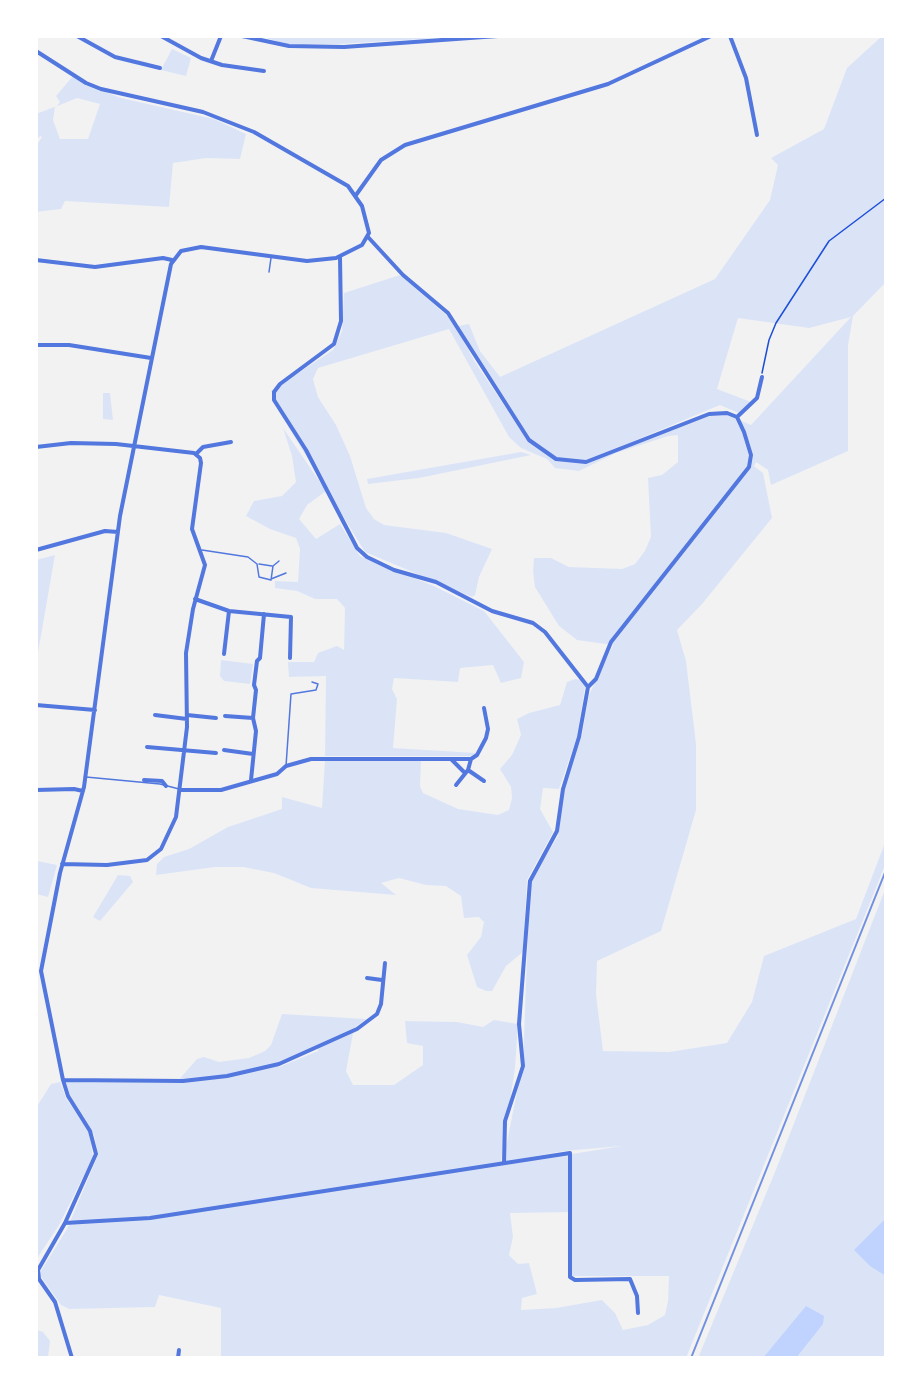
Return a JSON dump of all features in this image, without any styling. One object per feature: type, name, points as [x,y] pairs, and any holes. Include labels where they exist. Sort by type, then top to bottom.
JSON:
[{"type":"street","points":[[77,36],[115,57],[160,68]]},
{"type":"street","points":[[161,36],[211,61],[264,71]]},
{"type":"street","points":[[211,61],[221,36]]},
{"type":"street","points":[[242,36],[289,46],[333,47],[498,36]]},
{"type":"street","points":[[356,195],[381,160],[405,145],[608,84],[711,36]]},
{"type":"street","points":[[730,36],[746,78],[757,135]]},
{"type":"street","points":[[36,51],[86,83],[101,89],[203,112],[231,121],[341,182],[356,195],[366,218],[368,237],[403,275],[448,313],[529,440],[556,459],[586,462],[710,414],[727,413],[737,417],[751,455],[749,467],[611,642],[596,679],[588,687],[579,737],[563,789],[555,836],[530,881],[519,1024],[523,1066],[505,1121],[504,1163]]},
{"type":"street","points":[[72,1358],[55,1302],[38,1276],[40,1264],[65,1223],[96,1154],[90,1131],[65,1087],[38,979],[62,864],[83,791],[118,532],[133,446],[172,260],[181,251],[201,247],[312,261],[340,257],[356,250],[368,237]]},
{"type":"street","points":[[340,257],[340,321],[334,344],[280,384],[274,392],[274,400],[301,441],[357,548],[367,557],[385,566],[436,582],[492,611],[533,623],[545,632],[588,687]]},
{"type":"street","points":[[36,260],[95,267],[163,258],[172,260]]},
{"type":"street","points":[[36,345],[69,345],[151,358]]},
{"type":"street","points":[[737,417],[757,398],[762,377]]},
{"type":"street","points":[[196,454],[203,447],[231,442]]},
{"type":"street","points":[[36,447],[71,443],[133,446],[196,454]]},
{"type":"street","points":[[62,864],[107,866],[143,861],[152,858],[161,849],[172,828],[181,790],[185,751],[186,653],[195,600],[205,565],[192,529],[201,464],[196,454]]},
{"type":"street","points":[[36,550],[105,531],[118,532]]},
{"type":"street","points":[[195,600],[229,611],[291,617],[290,658]]},
{"type":"street","points":[[224,654],[229,611]]},
{"type":"street","points":[[251,780],[256,731],[253,718],[256,690],[254,681],[260,658],[264,614]]},
{"type":"street","points":[[36,705],[94,710]]},
{"type":"street","points":[[456,785],[486,738],[488,729],[484,708]]},
{"type":"street","points":[[155,715],[216,718]]},
{"type":"street","points":[[225,716],[253,718]]},
{"type":"street","points":[[147,747],[216,753]]},
{"type":"street","points":[[224,750],[253,754]]},
{"type":"street","points":[[450,758],[466,771],[484,781]]},
{"type":"street","points":[[181,790],[212,792],[277,774],[286,766],[311,759],[471,759]]},
{"type":"street","points":[[144,780],[162,781],[166,786]]},
{"type":"street","points":[[36,790],[74,789],[83,791]]},
{"type":"street","points":[[63,1080],[183,1081],[227,1076],[279,1064],[368,1022],[379,1010],[385,963]]},
{"type":"street","points":[[367,978],[382,980]]},
{"type":"street","points":[[65,1223],[150,1218],[570,1153],[570,1277],[575,1280],[630,1279],[637,1296],[638,1313]]},
{"type":"street","points":[[178,1350],[178,1358]]},
{"type":"lane","points":[[269,272],[271,256]]},
{"type":"lane","points":[[201,550],[248,557],[257,564],[273,566]]},
{"type":"lane","points":[[270,580],[273,566],[279,561]]},
{"type":"lane","points":[[257,564],[259,577],[270,580],[286,573]]},
{"type":"lane","points":[[286,766],[291,694],[316,690],[318,684],[312,682]]},
{"type":"lane","points":[[85,777],[166,786],[181,790]]},
{"type":"path","points":[[762,377],[766,351],[776,322],[829,241],[886,198]]},
{"type":"shaded area","points":[[260,36],[472,36],[339,44],[285,44]]},
{"type":"shaded area","points":[[882,36],[886,36],[886,282],[853,316],[848,345],[848,451],[771,485],[768,470],[756,462],[754,466],[763,473],[772,518],[702,604],[677,630],[686,661],[696,744],[696,810],[661,931],[597,961],[596,994],[603,1051],[669,1052],[727,1043],[752,1002],[764,956],[856,919],[886,840],[886,863],[686,1358],[221,1358],[221,1308],[159,1295],[155,1307],[69,1309],[61,1305],[39,1274],[67,1229],[98,1155],[94,1135],[70,1096],[66,1082],[176,1083],[197,1059],[204,1057],[219,1062],[249,1058],[265,1051],[271,1045],[282,1014],[366,1019],[354,1028],[346,1071],[353,1085],[394,1085],[423,1065],[423,1046],[407,1043],[405,1021],[457,1022],[483,1027],[494,1020],[518,1024],[515,1068],[501,1160],[503,1165],[622,1146],[564,1151],[503,1162],[523,1062],[530,881],[558,836],[563,793],[582,734],[589,695],[613,645],[577,640],[559,626],[535,587],[534,558],[551,558],[569,567],[622,569],[635,564],[645,551],[651,537],[648,478],[662,475],[678,462],[678,435],[668,436],[616,453],[579,471],[555,468],[547,459],[521,448],[509,437],[449,329],[318,368],[313,379],[318,397],[336,425],[350,456],[366,508],[374,519],[384,525],[446,533],[492,549],[479,577],[475,595],[472,597],[365,552],[281,415],[271,391],[333,350],[342,331],[344,293],[400,275],[453,321],[475,362],[528,441],[555,460],[586,463],[718,411],[751,425],[851,317],[809,328],[738,318],[717,389],[751,402],[741,414],[720,405],[586,461],[556,458],[529,439],[458,326],[469,324],[480,351],[500,377],[715,279],[770,200],[778,165],[771,158],[824,129],[847,68]],"holes":[[[318,1046],[318,1051],[279,1067],[277,1065]],[[572,1212],[572,1276],[669,1276],[665,1315],[648,1325],[623,1330],[615,1313],[602,1300],[556,1308],[521,1310],[522,1298],[537,1294],[529,1263],[518,1264],[509,1255],[513,1237],[510,1213]]]},
{"type":"shaded area","points":[[172,49],[191,58],[186,76],[161,70]]},
{"type":"shaded area","points":[[73,76],[85,84],[121,98],[214,119],[246,134],[240,159],[206,158],[173,163],[169,207],[65,201],[61,209],[36,212],[36,146],[42,137],[40,136],[36,141],[36,114],[57,106],[60,102],[56,96]],"holes":[[[77,98],[100,104],[88,139],[60,139],[53,120],[55,107]]]},
{"type":"shaded area","points":[[103,393],[110,393],[113,420],[103,419]]},
{"type":"shaded area","points":[[283,428],[326,491],[307,505],[299,519],[316,539],[340,524],[360,556],[434,586],[484,611],[524,662],[521,678],[501,683],[493,665],[460,668],[458,682],[394,678],[392,689],[397,699],[393,748],[476,753],[471,756],[325,756],[326,676],[289,677],[288,662],[314,662],[318,653],[337,646],[344,650],[345,608],[337,599],[315,599],[297,591],[275,588],[275,581],[298,582],[300,549],[296,538],[270,529],[246,516],[254,501],[282,496],[296,482],[292,456]]},
{"type":"shaded area","points":[[521,452],[531,455],[419,478],[368,484],[367,479]]},
{"type":"shaded area","points":[[55,555],[36,664],[36,560]]},
{"type":"shaded area","points":[[221,660],[253,664],[250,684],[224,681],[220,676]]},
{"type":"shaded area","points":[[580,680],[585,687],[577,737],[559,789],[543,788],[540,809],[553,832],[527,880],[523,952],[506,966],[492,991],[477,987],[467,955],[481,937],[484,922],[479,917],[464,918],[461,896],[446,886],[426,885],[399,878],[381,883],[396,895],[311,888],[274,873],[243,867],[215,867],[156,875],[157,864],[164,857],[189,849],[228,827],[282,809],[282,797],[322,808],[325,760],[421,760],[420,786],[423,793],[458,809],[498,815],[509,810],[512,798],[511,787],[500,769],[512,755],[521,735],[517,719],[529,713],[560,705],[567,682]]},
{"type":"shaded area","points":[[36,845],[37,861],[57,865],[48,897],[36,894]]},
{"type":"shaded area","points":[[118,875],[130,876],[133,882],[100,921],[93,917]]},
{"type":"shaded area","points":[[886,887],[886,1358],[698,1358],[775,1172]]},
{"type":"shaded area","points":[[60,1082],[66,1098],[89,1132],[93,1157],[59,1225],[36,1260],[36,1108],[51,1084]]},
{"type":"shaded area","points":[[36,1330],[43,1332],[50,1341],[48,1358],[36,1358]]},
{"type":"water","points":[[886,1218],[886,1276],[870,1266],[854,1250]]},
{"type":"water","points":[[806,1306],[824,1316],[823,1324],[796,1358],[763,1358]]},
{"type":"railway","points":[[691,1358],[886,870]]}]
